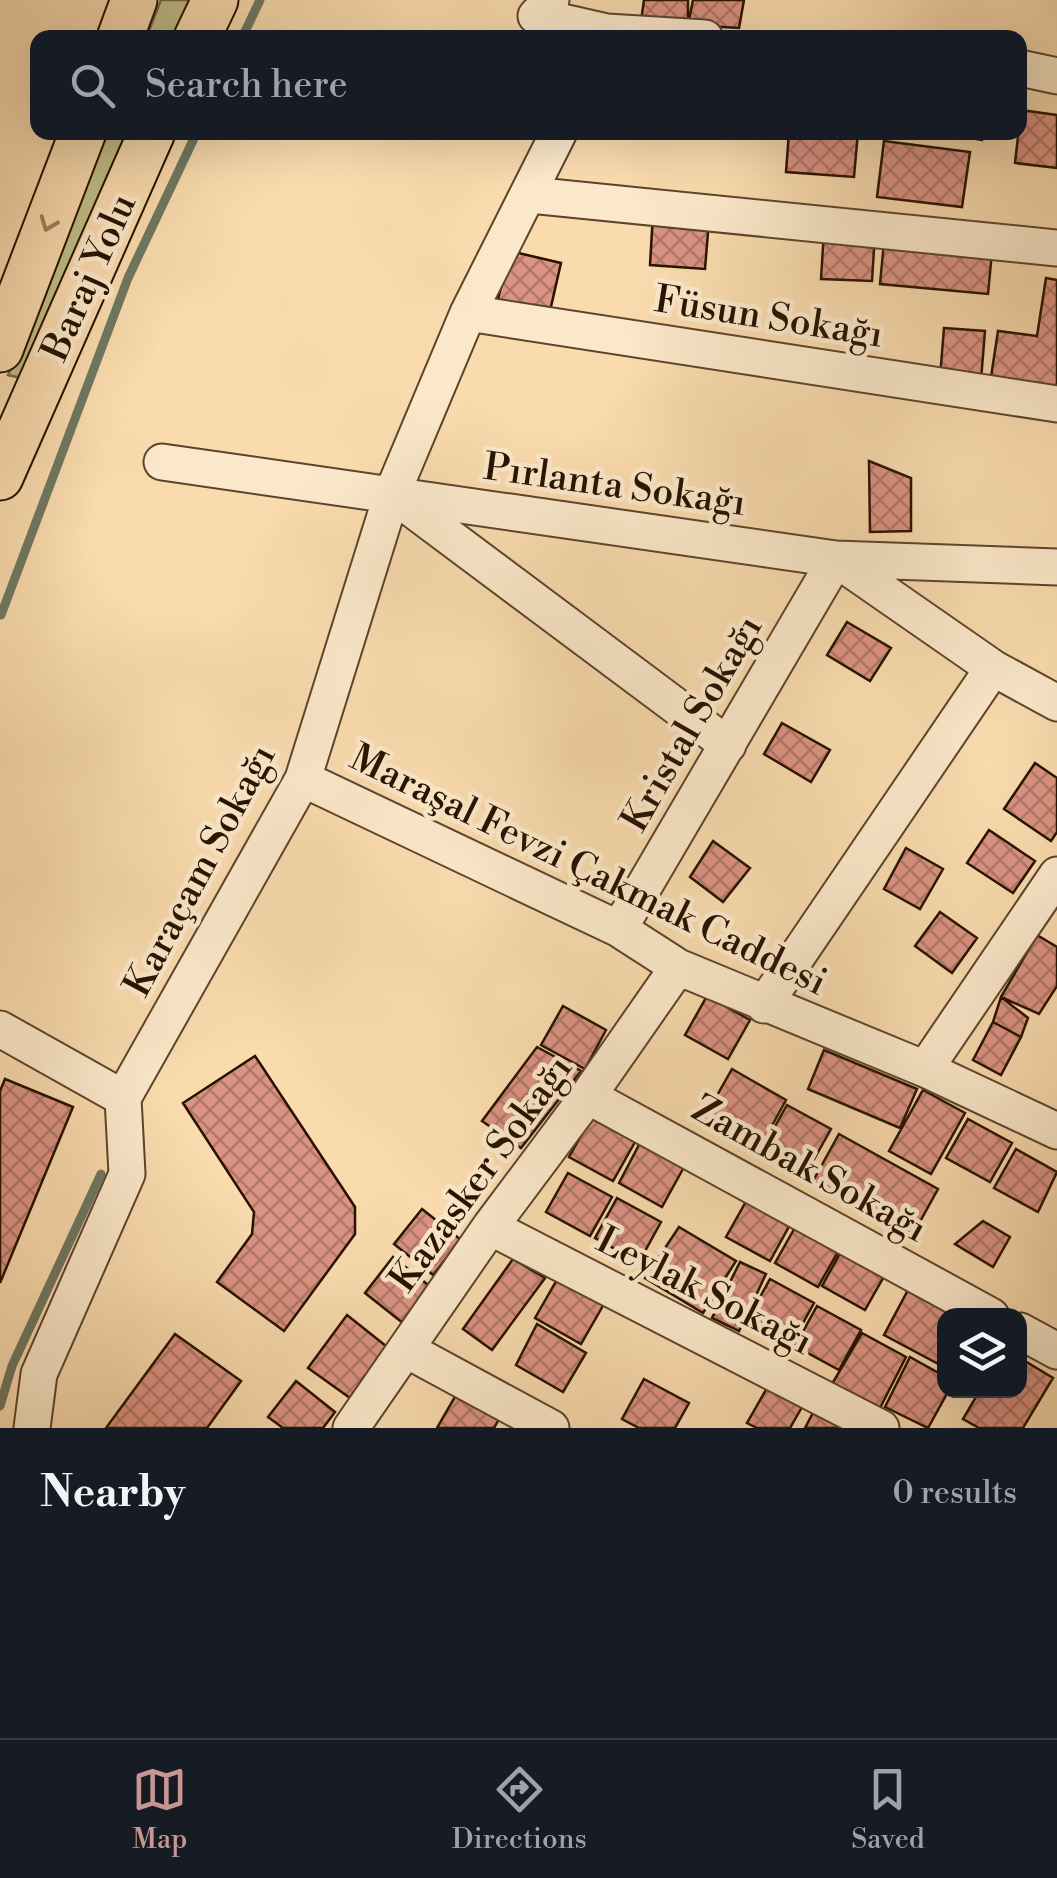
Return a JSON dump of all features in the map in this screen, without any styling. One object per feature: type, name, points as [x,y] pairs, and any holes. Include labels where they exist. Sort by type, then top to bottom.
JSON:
[{"type":"main road","points":[[123,30],[134,0]]},
{"type":"main road","points":[[201,30],[214,0]]},
{"type":"main road","name":"Baraj Yolu","points":[[0,349],[80,140]]},
{"type":"main road","name":"Baraj Yolu","points":[[0,476],[148,140]]},
{"type":"street","points":[[551,0],[536,16],[587,30]]},
{"type":"street","points":[[1027,70],[1057,76]]},
{"type":"street","name":"Karaçam Sokağı","points":[[122,1098],[303,779],[392,494],[468,312],[555,140]]},
{"type":"street","points":[[530,195],[1057,248]]},
{"type":"street","name":"Füsun Sokağı","points":[[468,312],[1057,404]]},
{"type":"street","name":"Pırlanta Sokağı","points":[[162,462],[836,559],[1057,567]]},
{"type":"street","points":[[392,494],[728,745]]},
{"type":"street","points":[[836,559],[993,668],[1057,702]]},
{"type":"street","name":"Kristal Sokağı","points":[[619,929],[836,559]]},
{"type":"street","points":[[764,1005],[993,668]]},
{"type":"street","name":"Maraşal Fevzi Çakmak Caddesi","points":[[303,779],[619,929],[678,967],[924,1069],[1057,1131]]},
{"type":"street","points":[[924,1069],[1057,874]]},
{"type":"street","name":"Kazasker Sokağı","points":[[351,1428],[678,967]]},
{"type":"street","points":[[0,1029],[122,1098],[126,1174],[39,1374],[32,1428]]},
{"type":"street","name":"Zambak Sokağı","points":[[588,1096],[976,1308]]},
{"type":"street","name":"Leylak Sokağı","points":[[490,1227],[881,1428]]},
{"type":"street","points":[[1027,1335],[1057,1352]]},
{"type":"street","points":[[407,1350],[551,1428]]},
{"type":"shaded area","points":[[161,0],[197,0],[182,30],[149,30]]},
{"type":"shaded area","points":[[104,140],[132,140],[22,378],[8,375]]},
{"type":"building","points":[[644,0],[688,0],[688,25],[641,21]]},
{"type":"building","points":[[693,0],[744,0],[739,28],[688,25]]},
{"type":"building","points":[[1027,111],[1057,115],[1057,168],[1015,163],[1018,140],[1027,140]]},
{"type":"building","points":[[788,140],[857,140],[854,177],[786,172]]},
{"type":"building","points":[[884,141],[970,152],[962,207],[877,197]]},
{"type":"building","points":[[653,214],[709,220],[705,269],[650,265]]},
{"type":"building","points":[[824,231],[875,234],[872,281],[821,279]]},
{"type":"building","points":[[884,242],[992,252],[988,294],[880,284]]},
{"type":"building","points":[[510,251],[561,263],[550,311],[498,299]]},
{"type":"building","points":[[1046,278],[1057,280],[1057,387],[991,377],[998,331],[1037,336]]},
{"type":"building","points":[[944,328],[985,331],[981,380],[940,377]]},
{"type":"building","points":[[869,461],[911,478],[911,531],[870,532]]},
{"type":"building","points":[[847,622],[891,648],[870,681],[827,655]]},
{"type":"building","points":[[782,723],[830,750],[811,782],[764,754]]},
{"type":"building","points":[[1035,763],[1057,778],[1057,832],[1051,841],[1004,809]]},
{"type":"building","points":[[989,830],[1035,861],[1013,893],[967,863]]},
{"type":"building","points":[[713,841],[750,868],[723,902],[690,877]]},
{"type":"building","points":[[906,848],[943,869],[920,909],[884,889]]},
{"type":"building","points":[[940,912],[977,938],[952,973],[915,946]]},
{"type":"building","points":[[1037,935],[1057,947],[1057,986],[1039,1014],[1001,997]]},
{"type":"building","points":[[707,996],[750,1020],[728,1059],[685,1035]]},
{"type":"building","points":[[1001,997],[1028,1018],[1021,1037],[993,1022]]},
{"type":"building","points":[[563,1006],[606,1030],[585,1069],[541,1045]]},
{"type":"building","points":[[993,1022],[1021,1037],[1001,1075],[973,1060]]},
{"type":"building","points":[[537,1047],[581,1071],[521,1148],[482,1121]]},
{"type":"building","points":[[824,1050],[917,1089],[900,1128],[808,1089]]},
{"type":"building","points":[[255,1056],[355,1207],[355,1234],[284,1331],[217,1282],[252,1234],[254,1212],[183,1103]]},
{"type":"building","points":[[732,1069],[786,1100],[757,1153],[702,1122]]},
{"type":"building","points":[[5,1079],[73,1107],[0,1283],[0,1091]]},
{"type":"building","points":[[923,1090],[965,1113],[931,1174],[889,1151]]},
{"type":"building","points":[[787,1105],[831,1129],[804,1177],[760,1153]]},
{"type":"building","points":[[591,1118],[635,1142],[613,1181],[569,1157]]},
{"type":"building","points":[[968,1119],[1012,1143],[990,1182],[946,1158]]},
{"type":"building","points":[[839,1134],[938,1189],[912,1236],[813,1181]]},
{"type":"building","points":[[640,1143],[684,1167],[662,1207],[619,1183]]},
{"type":"building","points":[[1016,1149],[1057,1172],[1038,1212],[994,1188]]},
{"type":"building","points":[[568,1173],[612,1197],[590,1236],[546,1212]]},
{"type":"building","points":[[617,1198],[661,1222],[639,1262],[595,1238]]},
{"type":"building","points":[[748,1198],[792,1221],[770,1261],[726,1237]]},
{"type":"building","points":[[422,1209],[461,1240],[433,1275],[394,1244]]},
{"type":"building","points":[[983,1221],[1010,1237],[993,1267],[955,1244]]},
{"type":"building","points":[[797,1224],[840,1248],[818,1287],[775,1263]]},
{"type":"building","points":[[679,1227],[736,1261],[703,1313],[645,1278]]},
{"type":"building","points":[[844,1246],[887,1271],[865,1310],[822,1286]]},
{"type":"building","points":[[393,1257],[432,1288],[404,1324],[365,1293]]},
{"type":"building","points":[[513,1259],[545,1278],[492,1350],[463,1329]]},
{"type":"building","points":[[740,1262],[766,1274],[739,1331],[712,1318]]},
{"type":"building","points":[[562,1271],[608,1297],[581,1344],[535,1318]]},
{"type":"building","points":[[770,1279],[814,1303],[792,1343],[748,1319]]},
{"type":"building","points":[[908,1290],[941,1308],[937,1308],[937,1363],[884,1335]]},
{"type":"building","points":[[817,1306],[861,1330],[839,1370],[795,1346]]},
{"type":"building","points":[[347,1315],[386,1346],[350,1398],[308,1368]]},
{"type":"building","points":[[537,1324],[586,1353],[563,1392],[516,1365]]},
{"type":"building","points":[[862,1333],[906,1357],[880,1408],[832,1384]]},
{"type":"building","points":[[175,1334],[241,1381],[207,1428],[106,1428]]},
{"type":"building","points":[[910,1357],[937,1372],[937,1398],[945,1398],[928,1428],[885,1407]]},
{"type":"building","points":[[1027,1362],[1053,1378],[1023,1428],[979,1428],[963,1419],[975,1398],[1027,1398]]},
{"type":"building","points":[[644,1379],[689,1403],[675,1428],[639,1428],[622,1419]]},
{"type":"building","points":[[296,1381],[335,1412],[323,1428],[283,1428],[268,1417]]},
{"type":"building","points":[[771,1381],[806,1400],[790,1428],[757,1428],[747,1423]]},
{"type":"building","points":[[456,1395],[499,1419],[494,1428],[437,1428]]},
{"type":"building","points":[[815,1409],[852,1428],[805,1428]]},
{"type":"waterway","points":[[246,30],[260,0]]},
{"type":"waterway","points":[[1,615],[128,278],[193,140]]},
{"type":"waterway","points":[[0,1406],[12,1366],[101,1174]]}]
